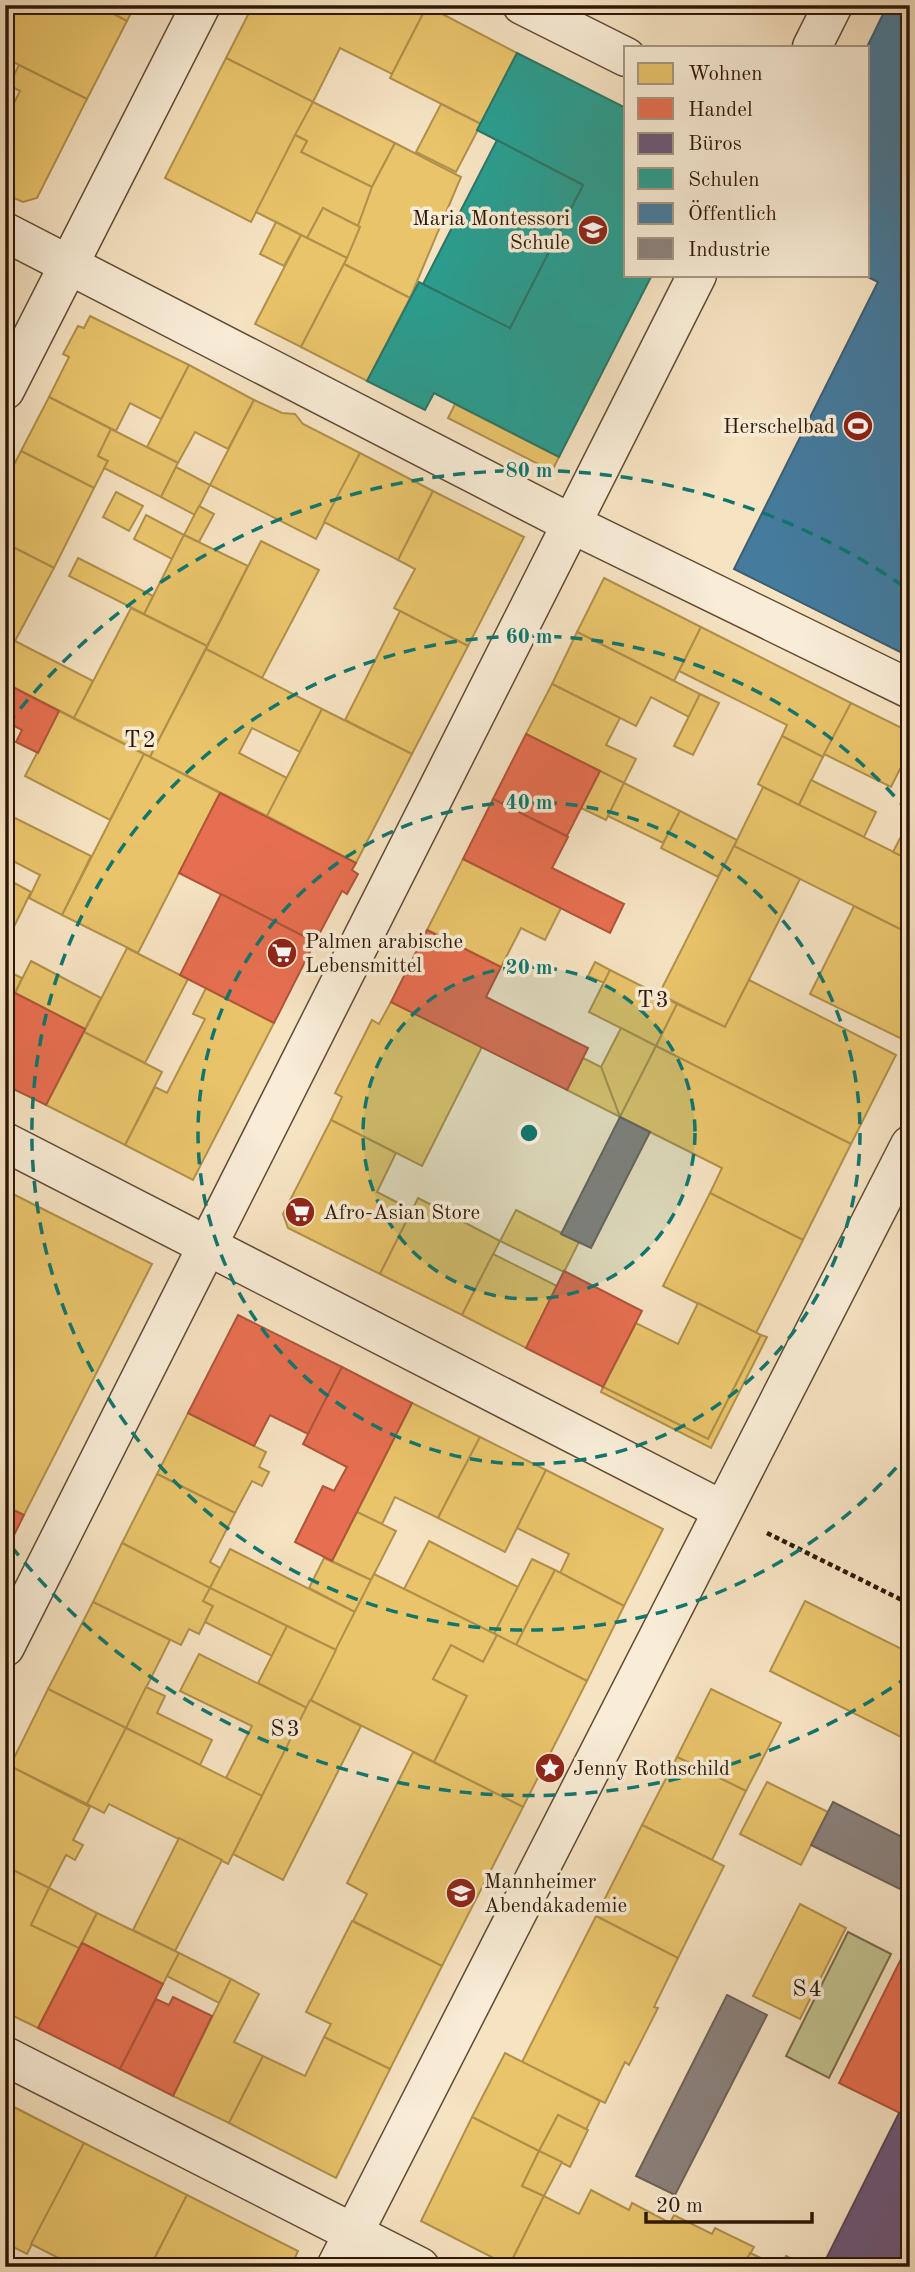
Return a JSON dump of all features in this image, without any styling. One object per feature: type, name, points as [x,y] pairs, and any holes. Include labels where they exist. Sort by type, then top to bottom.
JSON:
[{"type":"street","points":[[5,390],[201,5]]},
{"type":"street","points":[[522,5],[624,56]]},
{"type":"street","points":[[812,46],[833,5]]},
{"type":"street","points":[[5,232],[570,523],[910,689]]},
{"type":"street","points":[[5,1647],[696,276]]},
{"type":"street","points":[[5,1142],[723,1510]]},
{"type":"street","points":[[344,2250],[910,1145]]},
{"type":"street","points":[[5,2056],[344,2250],[419,2267]]},
{"type":"path","points":[[723,1510],[910,1604]]},
{"type":"green space","points":[[848,1932],[891,1954],[829,2078],[786,2056]]},
{"type":"building: Wohnen","points":[[9,5],[97,5],[127,21],[87,99],[5,58],[5,13]]},
{"type":"building: Wohnen","points":[[97,5],[135,5],[127,21]]},
{"type":"building: Wohnen","points":[[253,5],[427,6],[392,74],[340,48],[313,102],[226,58]]},
{"type":"building: Wohnen","points":[[427,6],[517,53],[481,124],[390,78]]},
{"type":"building: Wohnen","points":[[226,58],[313,102],[251,222],[165,178]]},
{"type":"building: Wohnen","points":[[19,65],[87,99],[37,198],[23,202],[5,194],[5,104],[12,107],[20,91],[9,85]]},
{"type":"building: Wohnen","points":[[313,102],[395,143],[372,187],[301,152],[307,141],[295,135]]},
{"type":"building: Wohnen","points":[[441,104],[481,124],[456,172],[416,152]]},
{"type":"building: Wohnen","points":[[295,135],[307,141],[301,152],[372,187],[360,227],[323,208],[307,238],[256,212]]},
{"type":"building: Wohnen","points":[[395,143],[461,177],[410,298],[344,264],[372,187]]},
{"type":"building: Wohnen","points":[[323,208],[360,227],[347,258],[307,238]]},
{"type":"building: Wohnen","points":[[276,222],[301,235],[284,266],[260,254]]},
{"type":"building: Wohnen","points":[[301,235],[347,258],[301,347],[255,324]]},
{"type":"building: Wohnen","points":[[344,264],[410,298],[367,381],[301,347]]},
{"type":"building: Wohnen","points":[[90,316],[189,365],[161,419],[130,403],[116,431],[49,397],[69,357],[63,354],[78,326],[84,328]]},
{"type":"building: Wohnen","points":[[189,365],[254,400],[228,449],[195,432],[178,463],[147,447]]},
{"type":"building: Wohnen","points":[[49,397],[111,429],[98,456],[108,461],[94,488],[21,451]]},
{"type":"building: Wohnen","points":[[254,400],[282,413],[295,414],[303,424],[360,453],[316,539],[210,485]]},
{"type":"building: Wohnen","points":[[455,404],[559,457],[552,471],[448,418]]},
{"type":"building: Wohnen","points":[[111,429],[178,463],[161,497],[104,468],[108,461],[98,456]]},
{"type":"building: Wohnen","points":[[21,451],[94,488],[54,568],[5,543],[5,482]]},
{"type":"building: Wohnen","points":[[360,453],[433,491],[398,560],[324,522]]},
{"type":"building: Wohnen","points":[[176,467],[210,485],[195,515],[161,497]]},
{"type":"building: Wohnen","points":[[433,491],[524,537],[468,646],[394,608],[415,569],[398,560]]},
{"type":"building: Wohnen","points":[[116,492],[143,506],[129,531],[103,517]]},
{"type":"building: Wohnen","points":[[199,506],[214,514],[199,542],[184,535]]},
{"type":"building: Wohnen","points":[[146,515],[184,535],[172,559],[134,539]]},
{"type":"building: Wohnen","points":[[184,535],[248,566],[207,646],[144,614]]},
{"type":"building: Wohnen","points":[[261,541],[319,570],[262,678],[206,649]]},
{"type":"building: Wohnen","points":[[5,543],[54,568],[15,641],[93,681],[74,718],[5,683]]},
{"type":"building: Wohnen","points":[[78,558],[153,596],[144,614],[69,576]]},
{"type":"building: Wohnen","points":[[604,578],[701,627],[674,681],[577,632]]},
{"type":"building: Wohnen","points":[[131,608],[207,646],[150,757],[74,718]]},
{"type":"building: Wohnen","points":[[400,611],[468,646],[412,754],[345,720]]},
{"type":"building: Wohnen","points":[[701,627],[851,703],[823,757],[782,736],[787,725],[679,671]]},
{"type":"building: Wohnen","points":[[577,632],[700,694],[689,717],[651,697],[636,726],[552,684]]},
{"type":"building: Wohnen","points":[[206,649],[322,709],[300,752],[252,728],[239,753],[287,778],[267,816],[150,757]]},
{"type":"building: Wohnen","points":[[552,684],[620,718],[606,745],[636,759],[624,783],[526,734]]},
{"type":"building: Wohnen","points":[[700,694],[719,703],[693,755],[674,746]]},
{"type":"building: Wohnen","points":[[851,703],[910,732],[910,769],[902,765],[891,787],[824,754]]},
{"type":"building: Wohnen","points":[[322,709],[412,754],[356,863],[267,816]]},
{"type":"building: Wohnen","points":[[59,711],[144,754],[110,820],[25,776]]},
{"type":"building: Wohnen","points":[[782,736],[823,757],[799,805],[758,784]]},
{"type":"building: Wohnen","points":[[144,754],[220,793],[138,953],[62,915]]},
{"type":"building: Wohnen","points":[[600,771],[624,783],[606,820],[581,808]]},
{"type":"building: Wohnen","points":[[811,780],[876,812],[864,837],[799,805]]},
{"type":"building: Wohnen","points":[[624,783],[680,811],[663,843],[608,816]]},
{"type":"building: Wohnen","points":[[763,787],[910,860],[910,934],[734,846]]},
{"type":"building: Wohnen","points":[[680,811],[737,840],[718,877],[661,848]]},
{"type":"building: Wohnen","points":[[5,813],[91,856],[62,915],[29,898],[40,875],[5,857]]},
{"type":"building: Wohnen","points":[[910,819],[910,860],[893,852]]},
{"type":"building: Wohnen","points":[[734,846],[800,879],[725,1027],[659,994]]},
{"type":"building: Wohnen","points":[[463,859],[561,908],[545,940],[521,928],[501,967],[427,930]]},
{"type":"building: Wohnen","points":[[5,878],[31,892],[6,943],[5,942]]},
{"type":"building: Wohnen","points":[[854,906],[910,934],[910,1033],[906,1041],[810,994]]},
{"type":"building: Wohnen","points":[[127,948],[188,979],[145,1063],[84,1032]]},
{"type":"building: Wohnen","points":[[31,961],[101,998],[85,1029],[15,993]]},
{"type":"building: Wohnen","points":[[595,962],[610,970],[604,983],[588,976]]},
{"type":"building: Wohnen","points":[[5,970],[22,978],[13,997],[5,993]]},
{"type":"building: Wohnen","points":[[610,970],[677,1004],[656,1046],[589,1012]]},
{"type":"building: Wohnen","points":[[749,980],[896,1055],[851,1144],[656,1046],[677,1004],[725,1027]]},
{"type":"building: Wohnen","points":[[206,988],[274,1023],[193,1180],[125,1145],[155,1087],[167,1093],[205,1019],[193,1014]]},
{"type":"building: Wohnen","points":[[391,1002],[482,1047],[422,1166],[331,1120],[342,1097],[335,1093],[372,1020],[379,1024]]},
{"type":"building: Wohnen","points":[[621,1028],[656,1046],[620,1117],[601,1067]]},
{"type":"building: Wohnen","points":[[84,1032],[162,1072],[125,1145],[46,1105]]},
{"type":"building: Wohnen","points":[[656,1046],[851,1144],[803,1240],[710,1193],[722,1168],[620,1117]]},
{"type":"building: Wohnen","points":[[583,1058],[601,1067],[620,1117],[567,1090]]},
{"type":"building: Wohnen","points":[[331,1120],[396,1153],[377,1192],[412,1210],[380,1274],[288,1228],[283,1214]]},
{"type":"building: Wohnen","points":[[5,1190],[152,1264],[24,1515],[5,1506]]},
{"type":"building: Wohnen","points":[[710,1193],[803,1240],[756,1333],[663,1286]]},
{"type":"building: Wohnen","points":[[418,1198],[500,1241],[462,1315],[380,1274]]},
{"type":"building: Wohnen","points":[[516,1210],[579,1242],[564,1272],[500,1241]]},
{"type":"building: Wohnen","points":[[493,1254],[557,1286],[526,1348],[462,1315]]},
{"type":"building: Wohnen","points":[[698,1303],[761,1335],[708,1439],[603,1387],[636,1323],[678,1344]]},
{"type":"building: Wohnen","points":[[761,1335],[767,1337],[711,1448],[601,1392],[603,1387],[708,1439]]},
{"type":"building: Wohnen","points":[[412,1403],[480,1437],[438,1518],[395,1497],[382,1524],[357,1512]]},
{"type":"building: Wohnen","points":[[188,1413],[266,1452],[259,1467],[269,1472],[262,1486],[252,1481],[235,1513],[157,1474]]},
{"type":"building: Wohnen","points":[[480,1437],[546,1470],[505,1552],[438,1518]]},
{"type":"building: Wohnen","points":[[546,1470],[663,1529],[624,1606],[560,1573],[569,1554],[517,1528]]},
{"type":"building: Wohnen","points":[[157,1474],[235,1513],[210,1562],[220,1568],[210,1588],[122,1543]]},
{"type":"building: Wohnen","points":[[357,1512],[396,1531],[371,1580],[332,1561]]},
{"type":"building: Wohnen","points":[[429,1541],[518,1587],[494,1634],[404,1589]]},
{"type":"building: Wohnen","points":[[122,1543],[210,1588],[203,1601],[213,1606],[199,1634],[189,1629],[181,1645],[93,1602]]},
{"type":"building: Wohnen","points":[[230,1549],[355,1612],[336,1650],[210,1588]]},
{"type":"building: Wohnen","points":[[324,1558],[371,1580],[355,1612],[309,1588]]},
{"type":"building: Wohnen","points":[[532,1559],[555,1570],[516,1645],[494,1634]]},
{"type":"building: Wohnen","points":[[555,1570],[624,1606],[587,1681],[516,1645]]},
{"type":"building: Wohnen","points":[[374,1574],[497,1635],[483,1662],[451,1645],[433,1679],[467,1696],[434,1762],[310,1700]]},
{"type":"building: Wohnen","points":[[210,1588],[287,1626],[272,1656],[205,1622],[213,1606],[203,1601]]},
{"type":"building: Wohnen","points":[[805,1601],[910,1653],[910,1725],[903,1738],[770,1671]]},
{"type":"building: Wohnen","points":[[93,1602],[170,1640],[126,1728],[48,1689]]},
{"type":"building: Wohnen","points":[[287,1626],[336,1650],[307,1708],[258,1683]]},
{"type":"building: Wohnen","points":[[497,1635],[587,1681],[523,1807],[434,1762],[467,1696],[433,1679],[451,1645],[483,1662]]},
{"type":"building: Wohnen","points":[[199,1654],[307,1708],[262,1796],[226,1778],[252,1726],[180,1691]]},
{"type":"building: Wohnen","points":[[146,1687],[165,1696],[157,1713],[212,1740],[200,1765],[126,1728]]},
{"type":"building: Wohnen","points":[[48,1689],[126,1728],[87,1804],[10,1766]]},
{"type":"building: Wohnen","points":[[711,1689],[781,1723],[746,1791],[677,1757]]},
{"type":"building: Wohnen","points":[[310,1700],[361,1726],[283,1880],[233,1854]]},
{"type":"building: Wohnen","points":[[126,1728],[262,1796],[228,1864],[109,1804],[104,1813],[87,1804]]},
{"type":"building: Wohnen","points":[[413,1752],[523,1807],[442,1966],[353,1921],[367,1894],[347,1883]]},
{"type":"building: Wohnen","points":[[677,1757],[746,1791],[712,1860],[642,1825]]},
{"type":"building: Wohnen","points":[[10,1766],[90,1807],[73,1840],[83,1845],[75,1860],[66,1855],[49,1888],[5,1866],[5,1775]]},
{"type":"building: Wohnen","points":[[767,1782],[828,1812],[801,1865],[740,1834]]},
{"type":"building: Wohnen","points":[[642,1825],[724,1866],[678,1958],[596,1916]]},
{"type":"building: Wohnen","points":[[179,1838],[222,1860],[175,1951],[133,1930]]},
{"type":"building: Wohnen","points":[[5,1866],[49,1888],[31,1925],[79,1948],[38,2028],[5,2012]]},
{"type":"building: Wohnen","points":[[49,1888],[97,1913],[79,1948],[31,1925]]},
{"type":"building: Wohnen","points":[[800,1904],[846,1928],[800,2019],[753,1996]]},
{"type":"building: Wohnen","points":[[97,1913],[179,1953],[163,1984],[82,1943]]},
{"type":"building: Wohnen","points":[[596,1916],[678,1958],[654,2007],[658,2008],[629,2065],[625,2062],[605,2103],[522,2062]]},
{"type":"building: Wohnen","points":[[352,1921],[442,1966],[390,2069],[324,2037],[331,2024],[306,2012]]},
{"type":"building: Wohnen","points":[[179,1953],[231,1979],[219,2003],[167,1976]]},
{"type":"building: Wohnen","points":[[231,1979],[259,1994],[234,2042],[263,2056],[229,2123],[173,2096]]},
{"type":"building: Wohnen","points":[[324,2037],[390,2069],[336,2178],[229,2123],[263,2056],[305,2076]]},
{"type":"building: Wohnen","points":[[505,2053],[600,2101],[586,2130],[558,2115],[539,2151],[472,2117]]},
{"type":"building: Wohnen","points":[[12,2106],[84,2143],[27,2254],[5,2243],[5,2119]]},
{"type":"building: Wohnen","points":[[558,2115],[588,2130],[570,2167],[539,2151]]},
{"type":"building: Wohnen","points":[[472,2117],[539,2151],[522,2186],[544,2196],[509,2266],[421,2221]]},
{"type":"building: Wohnen","points":[[84,2143],[187,2195],[150,2267],[76,2267],[31,2244]]},
{"type":"building: Wohnen","points":[[539,2151],[562,2162],[544,2196],[522,2186]]},
{"type":"building: Wohnen","points":[[591,2190],[629,2210],[632,2203],[670,2223],[674,2215],[712,2234],[715,2228],[754,2247],[743,2267],[509,2266],[544,2196],[579,2214]]},
{"type":"building: Wohnen","points":[[187,2195],[298,2251],[291,2267],[150,2267]]},
{"type":"building: Wohnen","points":[[750,2253],[763,2259],[779,2267],[743,2267]]},
{"type":"building: Wohnen","points":[[786,2256],[807,2267],[781,2267]]},
{"type":"building: Handel","points":[[5,683],[59,711],[38,753],[16,742],[22,730],[5,721]]},
{"type":"building: Handel","points":[[526,734],[600,771],[567,836],[493,799]]},
{"type":"building: Handel","points":[[220,793],[356,863],[352,870],[358,874],[347,894],[342,891],[315,942],[179,873]]},
{"type":"building: Handel","points":[[493,799],[568,837],[552,868],[624,904],[610,933],[463,859]]},
{"type":"building: Handel","points":[[221,894],[315,942],[274,1023],[180,975]]},
{"type":"building: Handel","points":[[427,930],[501,967],[486,997],[588,1048],[567,1090],[391,1002]]},
{"type":"building: Handel","points":[[15,993],[85,1029],[46,1105],[5,1085],[5,1011]]},
{"type":"building: Handel","points":[[564,1271],[642,1311],[603,1387],[526,1348]]},
{"type":"building: Handel","points":[[238,1315],[342,1367],[308,1434],[270,1415],[254,1446],[188,1413]]},
{"type":"building: Handel","points":[[342,1367],[412,1403],[332,1561],[295,1542],[323,1486],[334,1491],[347,1467],[303,1444]]},
{"type":"building: Handel","points":[[5,1506],[24,1515],[5,1553]]},
{"type":"building: Handel","points":[[82,1943],[163,1984],[120,2069],[38,2028]]},
{"type":"building: Handel","points":[[902,1957],[910,1961],[910,2118],[839,2083]]},
{"type":"building: Handel","points":[[173,1997],[212,2016],[173,2096],[120,2069],[156,1999],[169,2005]]},
{"type":"building: Büros","points":[[899,2113],[910,2118],[910,2267],[822,2267]]},
{"type":"building: Schulen","name":"Maria Montessori Schule","points":[[517,53],[624,107],[624,276],[651,276],[559,457],[434,393],[425,410],[367,381],[419,282],[510,328],[583,185],[477,130]]},
{"type":"building: Schulen","points":[[497,140],[583,185],[510,328],[423,284]]},
{"type":"building: Öffentlich","name":"Herschelbad","points":[[902,5],[910,5],[910,657],[734,569],[878,282],[866,276],[870,276],[870,46],[867,46],[887,6],[898,12]]},
{"type":"building: Industrie","points":[[620,1117],[650,1132],[591,1248],[561,1234]]},
{"type":"building: Industrie","points":[[833,1802],[910,1841],[910,1894],[811,1845]]},
{"type":"building: Industrie","points":[[727,1995],[767,2015],[675,2195],[636,2176]]},
{"type":"place","name":"Maria Montessori Schule","points":[[593,230]]},
{"type":"place","name":"Herschelbad","points":[[858,426]]},
{"type":"place","name":"Palmen arabische Lebensmittel","points":[[282,953]]},
{"type":"place","name":"Afro-Asian Store","points":[[300,1212]]},
{"type":"place","name":"Jenny Rothschild","points":[[550,1768]]},
{"type":"place","name":"Mannheimer Abendakademie","points":[[461,1893]]},
{"type":"district","name":"T2","points":[[141,739]]},
{"type":"district","name":"T3","points":[[654,999]]},
{"type":"district","name":"S3","points":[[286,1728]]},
{"type":"district","name":"S4","points":[[808,1988]]}]
